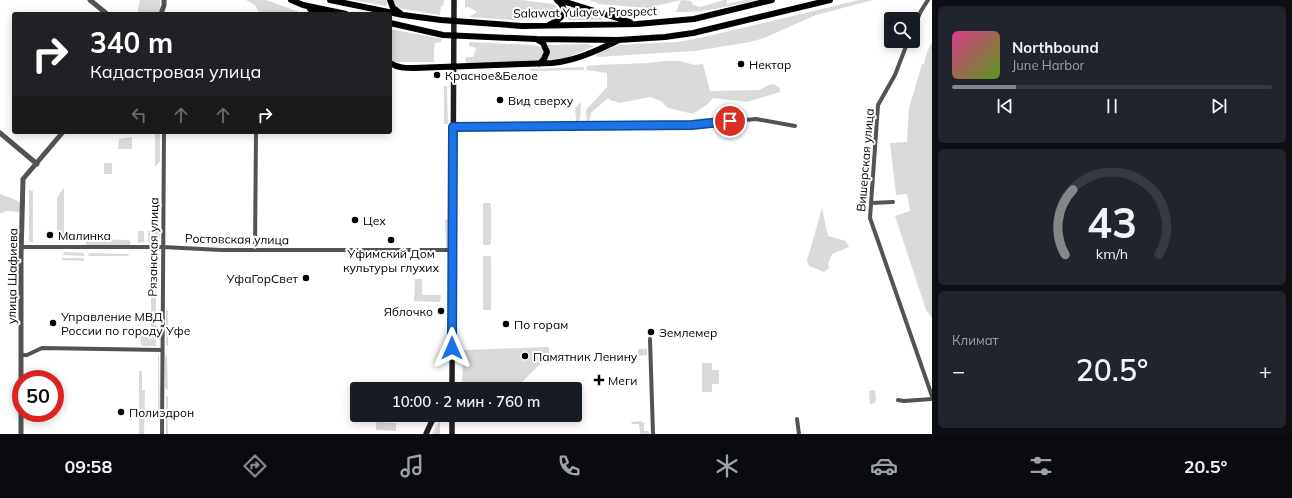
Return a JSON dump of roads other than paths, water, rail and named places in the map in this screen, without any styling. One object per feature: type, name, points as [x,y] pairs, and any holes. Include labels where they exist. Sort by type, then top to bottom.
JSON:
[{"type":"main road","points":[[291,0],[316,12]]},
{"type":"main road","name":"Salawat Yulayev Prospect","points":[[330,0],[388,12]]},
{"type":"main road","points":[[390,0],[393,8],[403,15]]},
{"type":"main road","points":[[452,382],[454,0]]},
{"type":"main road","points":[[558,0],[637,24]]},
{"type":"main road","points":[[547,26],[563,16],[563,8],[558,0]]},
{"type":"main road","name":"Salawat Yulayev Prospect","points":[[392,13],[468,23],[547,26],[637,24],[694,19],[772,0]]},
{"type":"main road","points":[[392,23],[443,34],[536,39],[618,40],[665,37],[693,33],[830,0]]},
{"type":"main road","points":[[303,5],[336,12]]},
{"type":"main road","points":[[536,39],[543,43],[547,52],[544,59],[539,64]]},
{"type":"main road","points":[[392,65],[400,68],[414,68],[564,62],[600,49],[618,40]]},
{"type":"main road","points":[[426,434],[432,422]]},
{"type":"main road","points":[[452,422],[452,434]]},
{"type":"street","points":[[90,0],[105,12]]},
{"type":"street","points":[[162,12],[164,0]]},
{"type":"street","points":[[920,13],[928,0]]},
{"type":"street","name":"Вишерская улица","points":[[905,48],[894,75],[878,105],[870,218],[932,398]]},
{"type":"street","points":[[453,127],[692,125],[756,119],[795,126]]},
{"type":"street","points":[[0,133],[37,164]]},
{"type":"street","name":"улица Шафиева","points":[[21,434],[23,179],[61,134]]},
{"type":"street","name":"Рязанская улица","points":[[162,434],[164,134]]},
{"type":"street","points":[[255,250],[256,134]]},
{"type":"street","points":[[872,203],[893,202]]},
{"type":"street","name":"Ростовская улица","points":[[22,247],[163,247],[255,250],[452,250]]},
{"type":"street","points":[[650,339],[652,434]]},
{"type":"street","points":[[21,355],[27,355],[42,348],[162,350]]},
{"type":"street","points":[[898,400],[903,401],[932,398]]},
{"type":"street","points":[[797,419],[799,434]]},
{"type":"place","name":"Нектар","points":[[741,64]]},
{"type":"place","name":"Красное&Белое","points":[[437,75]]},
{"type":"place","name":"Вид сверху","points":[[500,100]]},
{"type":"place","name":"Цех","points":[[355,220]]},
{"type":"place","name":"Малинка","points":[[50,235]]},
{"type":"place","name":"Уфимский Дом культуры глухих","points":[[391,240]]},
{"type":"place","name":"УфаГорСвет","points":[[306,278]]},
{"type":"place","name":"Яблочко","points":[[441,311]]},
{"type":"place","name":"Управление МВД России по городу Уфе","points":[[53,323]]},
{"type":"place","name":"По горам","points":[[506,324]]},
{"type":"place","name":"Землемер","points":[[651,332]]},
{"type":"place","name":"Памятник Ленину","points":[[525,356]]},
{"type":"place","name":"Меги","points":[[599,380]]},
{"type":"place","name":"Полиэдрон","points":[[121,412]]}]
